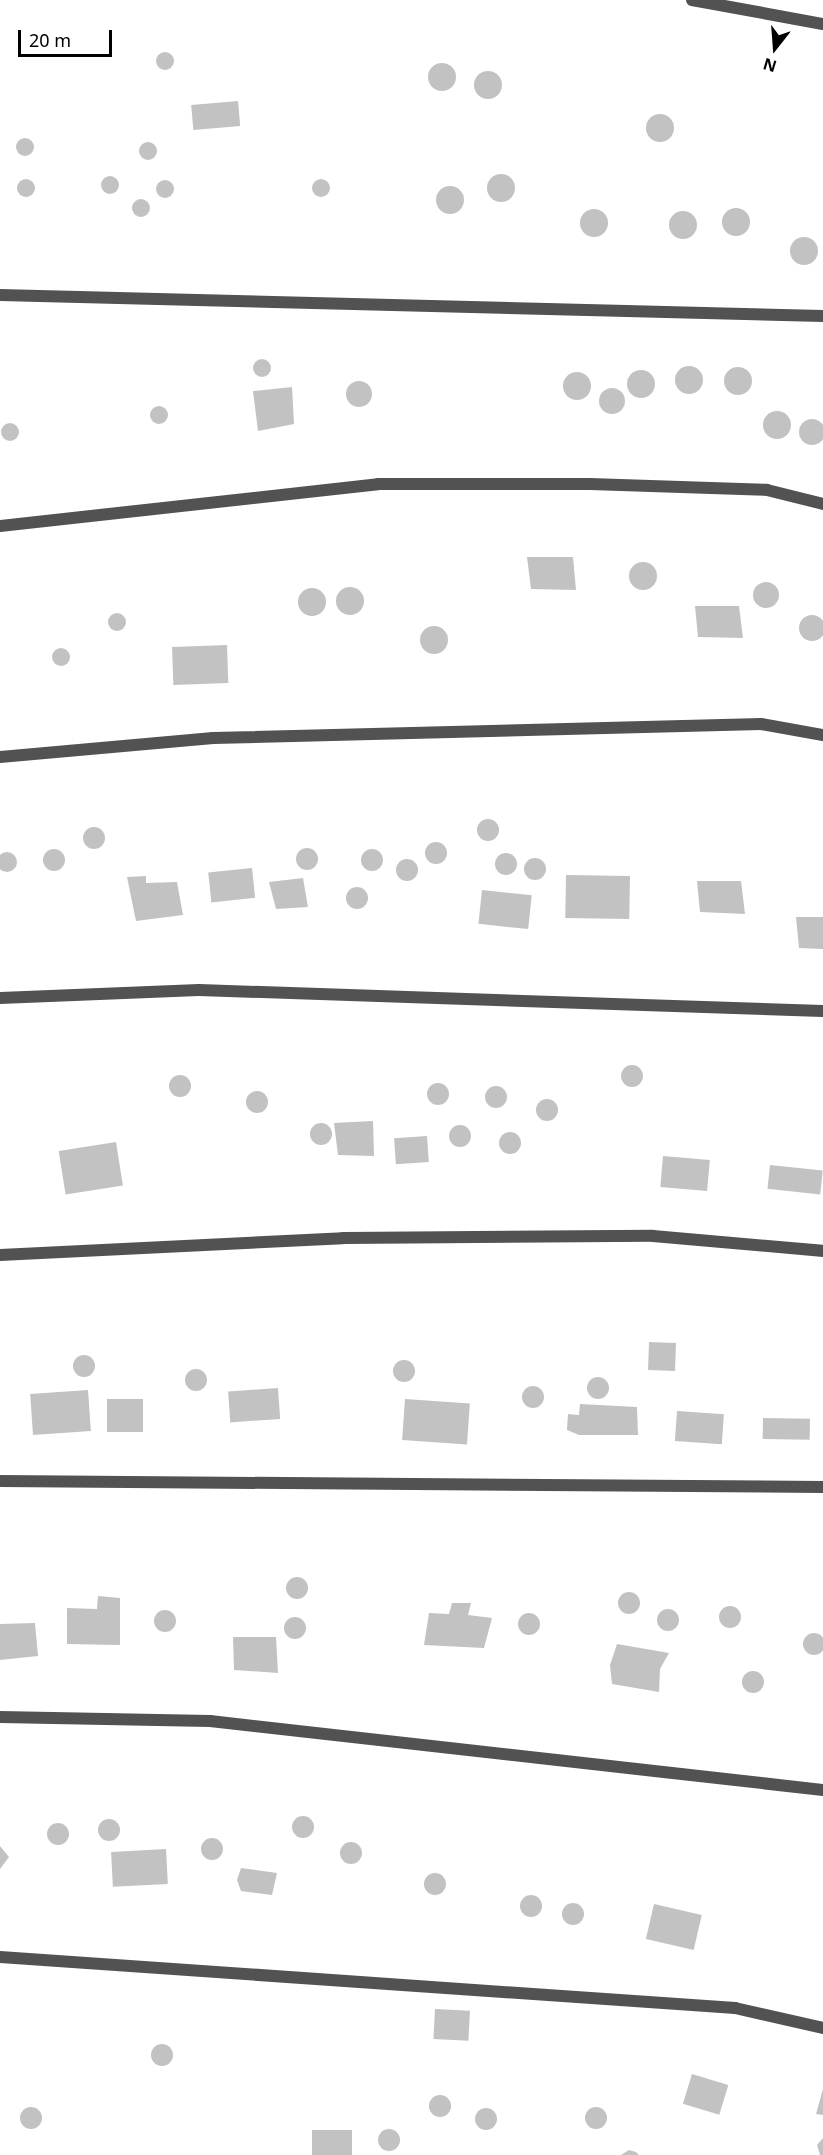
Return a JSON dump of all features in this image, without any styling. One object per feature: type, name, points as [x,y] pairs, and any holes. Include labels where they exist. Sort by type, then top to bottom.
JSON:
[{"type":"street","points":[[692,0],[823,24]]},
{"type":"street","points":[[0,295],[823,316]]},
{"type":"street","points":[[0,526],[378,484],[590,484],[767,490],[823,504]]},
{"type":"street","points":[[0,757],[213,738],[284,736],[761,724],[823,735]]},
{"type":"street","points":[[0,998],[199,990],[823,1011]]},
{"type":"street","points":[[0,1255],[391,1237],[653,1236],[823,1251]]},
{"type":"street","points":[[0,1481],[823,1487]]},
{"type":"street","points":[[0,1717],[210,1721],[823,1790]]},
{"type":"street","points":[[0,1957],[735,2008],[823,2028]]},
{"type":"building","points":[[165,52],[171,55],[174,61],[171,67],[165,70],[159,67],[156,61],[159,55]]},
{"type":"building","points":[[442,63],[452,67],[456,77],[452,87],[442,91],[432,87],[428,77],[432,67]]},
{"type":"building","points":[[488,71],[498,75],[502,85],[498,95],[488,99],[478,95],[474,85],[478,75]]},
{"type":"building","points":[[238,101],[240,126],[193,130],[191,105]]},
{"type":"building","points":[[660,114],[670,118],[674,128],[670,138],[660,142],[650,138],[646,128],[650,118]]},
{"type":"building","points":[[25,138],[31,141],[34,147],[31,153],[25,156],[19,153],[16,147],[19,141]]},
{"type":"building","points":[[148,142],[154,145],[157,151],[154,157],[148,160],[142,157],[139,151],[142,145]]},
{"type":"building","points":[[501,174],[511,178],[515,188],[511,198],[501,202],[491,198],[487,188],[491,178]]},
{"type":"building","points":[[110,176],[116,179],[119,185],[116,191],[110,194],[104,191],[101,185],[104,179]]},
{"type":"building","points":[[26,179],[32,182],[35,188],[32,194],[26,197],[20,194],[17,188],[20,182]]},
{"type":"building","points":[[321,179],[327,182],[330,188],[327,194],[321,197],[315,194],[312,188],[315,182]]},
{"type":"building","points":[[165,180],[171,183],[174,189],[171,195],[165,198],[159,195],[156,189],[159,183]]},
{"type":"building","points":[[450,186],[460,190],[464,200],[460,210],[450,214],[440,210],[436,200],[440,190]]},
{"type":"building","points":[[141,199],[147,202],[150,208],[147,214],[141,217],[135,214],[132,208],[135,202]]},
{"type":"building","points":[[736,208],[746,212],[750,222],[746,232],[736,236],[726,232],[722,222],[726,212]]},
{"type":"building","points":[[594,209],[604,213],[608,223],[604,233],[594,237],[584,233],[580,223],[584,213]]},
{"type":"building","points":[[683,211],[693,215],[697,225],[693,235],[683,239],[673,235],[669,225],[673,215]]},
{"type":"building","points":[[804,237],[814,241],[818,251],[814,261],[804,265],[794,261],[790,251],[794,241]]},
{"type":"building","points":[[262,359],[268,362],[271,368],[268,374],[262,377],[256,374],[253,368],[256,362]]},
{"type":"building","points":[[689,366],[699,370],[703,380],[699,390],[689,394],[679,390],[675,380],[679,370]]},
{"type":"building","points":[[738,367],[748,371],[752,381],[748,391],[738,395],[728,391],[724,381],[728,371]]},
{"type":"building","points":[[641,370],[651,374],[655,384],[651,394],[641,398],[631,394],[627,384],[631,374]]},
{"type":"building","points":[[577,372],[587,376],[591,386],[587,396],[577,400],[567,396],[563,386],[567,376]]},
{"type":"building","points":[[359,381],[369,384],[372,394],[369,404],[359,407],[349,404],[346,394],[349,384]]},
{"type":"building","points":[[292,387],[294,424],[258,431],[253,391]]},
{"type":"building","points":[[612,388],[622,391],[625,401],[622,411],[612,414],[602,411],[599,401],[602,391]]},
{"type":"building","points":[[159,406],[165,409],[168,415],[165,421],[159,424],[153,421],[150,415],[153,409]]},
{"type":"building","points":[[777,411],[787,415],[791,425],[787,435],[777,439],[767,435],[763,425],[767,415]]},
{"type":"building","points":[[812,419],[821,423],[825,432],[821,441],[812,445],[803,441],[799,432],[803,423]]},
{"type":"building","points":[[10,423],[16,426],[19,432],[16,438],[10,441],[4,438],[1,432],[4,426]]},
{"type":"building","points":[[527,557],[573,557],[576,590],[531,589]]},
{"type":"building","points":[[643,562],[653,566],[657,576],[653,586],[643,590],[633,586],[629,576],[633,566]]},
{"type":"building","points":[[766,582],[776,585],[779,595],[776,605],[766,608],[756,605],[753,595],[756,585]]},
{"type":"building","points":[[350,587],[360,591],[364,601],[360,611],[350,615],[340,611],[336,601],[340,591]]},
{"type":"building","points":[[312,588],[322,592],[326,602],[322,612],[312,616],[302,612],[298,602],[302,592]]},
{"type":"building","points":[[695,606],[739,606],[743,638],[698,637]]},
{"type":"building","points":[[117,613],[123,616],[126,622],[123,628],[117,631],[111,628],[108,622],[111,616]]},
{"type":"building","points":[[812,615],[821,619],[825,628],[821,637],[812,641],[803,637],[799,628],[803,619]]},
{"type":"building","points":[[434,626],[444,630],[448,640],[444,650],[434,654],[424,650],[420,640],[424,630]]},
{"type":"building","points":[[227,645],[228,683],[173,685],[172,647]]},
{"type":"building","points":[[61,648],[67,651],[70,657],[67,663],[61,666],[55,663],[52,657],[55,651]]},
{"type":"building","points":[[488,819],[496,822],[499,830],[496,838],[488,841],[480,838],[477,830],[480,822]]},
{"type":"building","points":[[94,827],[102,830],[105,838],[102,846],[94,849],[86,846],[83,838],[86,830]]},
{"type":"building","points":[[436,842],[444,845],[447,853],[444,861],[436,864],[428,861],[425,853],[428,845]]},
{"type":"building","points":[[307,848],[315,851],[318,859],[315,867],[307,870],[299,867],[296,859],[299,851]]},
{"type":"building","points":[[54,849],[62,852],[65,860],[62,868],[54,871],[46,868],[43,860],[46,852]]},
{"type":"building","points":[[372,849],[380,852],[383,860],[380,868],[372,871],[364,868],[361,860],[364,852]]},
{"type":"building","points":[[7,852],[14,855],[17,862],[14,869],[7,872],[0,869],[-3,862],[0,855]]},
{"type":"building","points":[[506,853],[514,856],[517,864],[514,872],[506,875],[498,872],[495,864],[498,856]]},
{"type":"building","points":[[535,858],[543,861],[546,869],[543,877],[535,880],[527,877],[524,869],[527,861]]},
{"type":"building","points":[[407,859],[415,862],[418,870],[415,878],[407,881],[399,878],[396,870],[399,862]]},
{"type":"building","points":[[252,868],[255,898],[211,902],[208,873]]},
{"type":"building","points":[[566,875],[630,876],[629,919],[565,918]]},
{"type":"building","points":[[146,876],[146,883],[177,882],[183,915],[136,921],[127,877]]},
{"type":"building","points":[[303,878],[308,907],[276,909],[269,882]]},
{"type":"building","points":[[697,881],[741,881],[745,914],[700,912]]},
{"type":"building","points":[[357,887],[365,890],[368,898],[365,906],[357,909],[349,906],[346,898],[349,890]]},
{"type":"building","points":[[482,890],[532,895],[528,929],[478,924]]},
{"type":"building","points":[[796,917],[823,917],[823,949],[799,948]]},
{"type":"building","points":[[632,1065],[640,1068],[643,1076],[640,1084],[632,1087],[624,1084],[621,1076],[624,1068]]},
{"type":"building","points":[[180,1075],[188,1078],[191,1086],[188,1094],[180,1097],[172,1094],[169,1086],[172,1078]]},
{"type":"building","points":[[438,1083],[446,1086],[449,1094],[446,1102],[438,1105],[430,1102],[427,1094],[430,1086]]},
{"type":"building","points":[[496,1086],[504,1089],[507,1097],[504,1105],[496,1108],[488,1105],[485,1097],[488,1089]]},
{"type":"building","points":[[257,1091],[265,1094],[268,1102],[265,1110],[257,1113],[249,1110],[246,1102],[249,1094]]},
{"type":"building","points":[[547,1099],[555,1102],[558,1110],[555,1118],[547,1121],[539,1118],[536,1110],[539,1102]]},
{"type":"building","points":[[373,1121],[374,1156],[338,1155],[334,1123]]},
{"type":"building","points":[[321,1123],[329,1126],[332,1134],[329,1142],[321,1145],[313,1142],[310,1134],[313,1126]]},
{"type":"building","points":[[460,1125],[468,1128],[471,1136],[468,1144],[460,1147],[452,1144],[449,1136],[452,1128]]},
{"type":"building","points":[[510,1132],[518,1135],[521,1143],[518,1151],[510,1154],[502,1151],[499,1143],[502,1135]]},
{"type":"building","points":[[427,1136],[429,1162],[396,1164],[394,1138]]},
{"type":"building","points":[[116,1142],[123,1185],[66,1195],[59,1151]]},
{"type":"building","points":[[663,1156],[710,1160],[707,1191],[660,1187]]},
{"type":"building","points":[[770,1165],[823,1171],[820,1194],[767,1189]]},
{"type":"building","points":[[649,1342],[676,1343],[675,1371],[648,1370]]},
{"type":"building","points":[[84,1355],[92,1358],[95,1366],[92,1374],[84,1377],[76,1374],[73,1366],[76,1358]]},
{"type":"building","points":[[404,1360],[412,1363],[415,1371],[412,1379],[404,1382],[396,1379],[393,1371],[396,1363]]},
{"type":"building","points":[[196,1369],[204,1372],[207,1380],[204,1388],[196,1391],[188,1388],[185,1380],[188,1372]]},
{"type":"building","points":[[598,1377],[606,1380],[609,1388],[606,1396],[598,1399],[590,1396],[587,1388],[590,1380]]},
{"type":"building","points":[[533,1386],[541,1389],[544,1397],[541,1405],[533,1408],[525,1405],[522,1397],[525,1389]]},
{"type":"building","points":[[278,1388],[280,1419],[230,1422],[228,1391]]},
{"type":"building","points":[[88,1390],[91,1431],[33,1435],[30,1394]]},
{"type":"building","points":[[107,1399],[143,1399],[143,1432],[107,1432]]},
{"type":"building","points":[[405,1399],[470,1404],[467,1444],[402,1440]]},
{"type":"building","points":[[580,1404],[637,1407],[638,1435],[579,1435],[567,1430],[568,1414],[579,1415]]},
{"type":"building","points":[[677,1411],[724,1414],[722,1444],[675,1441]]},
{"type":"building","points":[[763,1418],[810,1419],[810,1440],[763,1439]]},
{"type":"building","points":[[297,1577],[305,1580],[308,1588],[305,1596],[297,1599],[289,1596],[286,1588],[289,1580]]},
{"type":"building","points":[[629,1592],[637,1595],[640,1603],[637,1611],[629,1614],[621,1611],[618,1603],[621,1595]]},
{"type":"building","points":[[98,1596],[120,1598],[120,1645],[67,1644],[67,1608],[97,1609]]},
{"type":"building","points":[[452,1603],[471,1603],[468,1615],[492,1618],[484,1648],[424,1645],[429,1613],[449,1614]]},
{"type":"building","points":[[730,1606],[738,1609],[741,1617],[738,1625],[730,1628],[722,1625],[719,1617],[722,1609]]},
{"type":"building","points":[[668,1609],[676,1612],[679,1620],[676,1628],[668,1631],[660,1628],[657,1620],[660,1612]]},
{"type":"building","points":[[165,1610],[173,1613],[176,1621],[173,1629],[165,1632],[157,1629],[154,1621],[157,1613]]},
{"type":"building","points":[[529,1613],[537,1616],[540,1624],[537,1632],[529,1635],[521,1632],[518,1624],[521,1616]]},
{"type":"building","points":[[295,1617],[303,1620],[306,1628],[303,1636],[295,1639],[287,1636],[284,1628],[287,1620]]},
{"type":"building","points":[[35,1623],[38,1656],[0,1660],[0,1624]]},
{"type":"building","points":[[814,1633],[822,1636],[825,1644],[822,1652],[814,1655],[806,1652],[803,1644],[806,1636]]},
{"type":"building","points":[[233,1637],[276,1637],[278,1673],[234,1670]]},
{"type":"building","points":[[617,1644],[669,1653],[660,1669],[659,1692],[612,1684],[610,1665]]},
{"type":"building","points":[[753,1671],[761,1674],[764,1682],[761,1690],[753,1693],[745,1690],[742,1682],[745,1674]]},
{"type":"building","points":[[303,1816],[311,1819],[314,1827],[311,1835],[303,1838],[295,1835],[292,1827],[295,1819]]},
{"type":"building","points":[[109,1819],[117,1822],[120,1830],[117,1838],[109,1841],[101,1838],[98,1830],[101,1822]]},
{"type":"building","points":[[58,1823],[66,1826],[69,1834],[66,1842],[58,1845],[50,1842],[47,1834],[50,1826]]},
{"type":"building","points":[[212,1838],[220,1841],[223,1849],[220,1857],[212,1860],[204,1857],[201,1849],[204,1841]]},
{"type":"building","points":[[351,1842],[359,1845],[362,1853],[359,1861],[351,1864],[343,1861],[340,1853],[343,1845]]},
{"type":"building","points":[[0,1846],[9,1857],[0,1869]]},
{"type":"building","points":[[166,1849],[168,1884],[113,1887],[111,1852]]},
{"type":"building","points":[[241,1868],[277,1873],[272,1895],[241,1891],[237,1880]]},
{"type":"building","points":[[435,1873],[443,1876],[446,1884],[443,1892],[435,1895],[427,1892],[424,1884],[427,1876]]},
{"type":"building","points":[[531,1895],[539,1898],[542,1906],[539,1914],[531,1917],[523,1914],[520,1906],[523,1898]]},
{"type":"building","points":[[573,1903],[581,1906],[584,1914],[581,1922],[573,1925],[565,1922],[562,1914],[565,1906]]},
{"type":"building","points":[[654,1904],[702,1915],[694,1950],[646,1939]]},
{"type":"building","points":[[435,2009],[470,2011],[468,2041],[433,2039]]},
{"type":"building","points":[[162,2044],[170,2047],[173,2055],[170,2063],[162,2066],[154,2063],[151,2055],[154,2047]]},
{"type":"building","points":[[692,2074],[728,2085],[719,2115],[683,2104]]},
{"type":"building","points":[[823,2089],[823,2115],[816,2114]]},
{"type":"building","points":[[440,2095],[448,2098],[451,2106],[448,2114],[440,2117],[432,2114],[429,2106],[432,2098]]},
{"type":"building","points":[[31,2107],[39,2110],[42,2118],[39,2126],[31,2129],[23,2126],[20,2118],[23,2110]]},
{"type":"building","points":[[596,2107],[604,2110],[607,2118],[604,2126],[596,2129],[588,2126],[585,2118],[588,2110]]},
{"type":"building","points":[[486,2108],[494,2111],[497,2119],[494,2127],[486,2130],[478,2127],[475,2119],[478,2111]]},
{"type":"building","points":[[389,2129],[397,2132],[400,2140],[397,2148],[389,2151],[381,2148],[378,2140],[381,2132]]},
{"type":"building","points":[[312,2130],[352,2130],[352,2155],[312,2155]]},
{"type":"building","points":[[823,2138],[823,2155],[820,2155],[817,2145]]},
{"type":"building","points":[[629,2150],[636,2152],[639,2155],[621,2155]]}]
